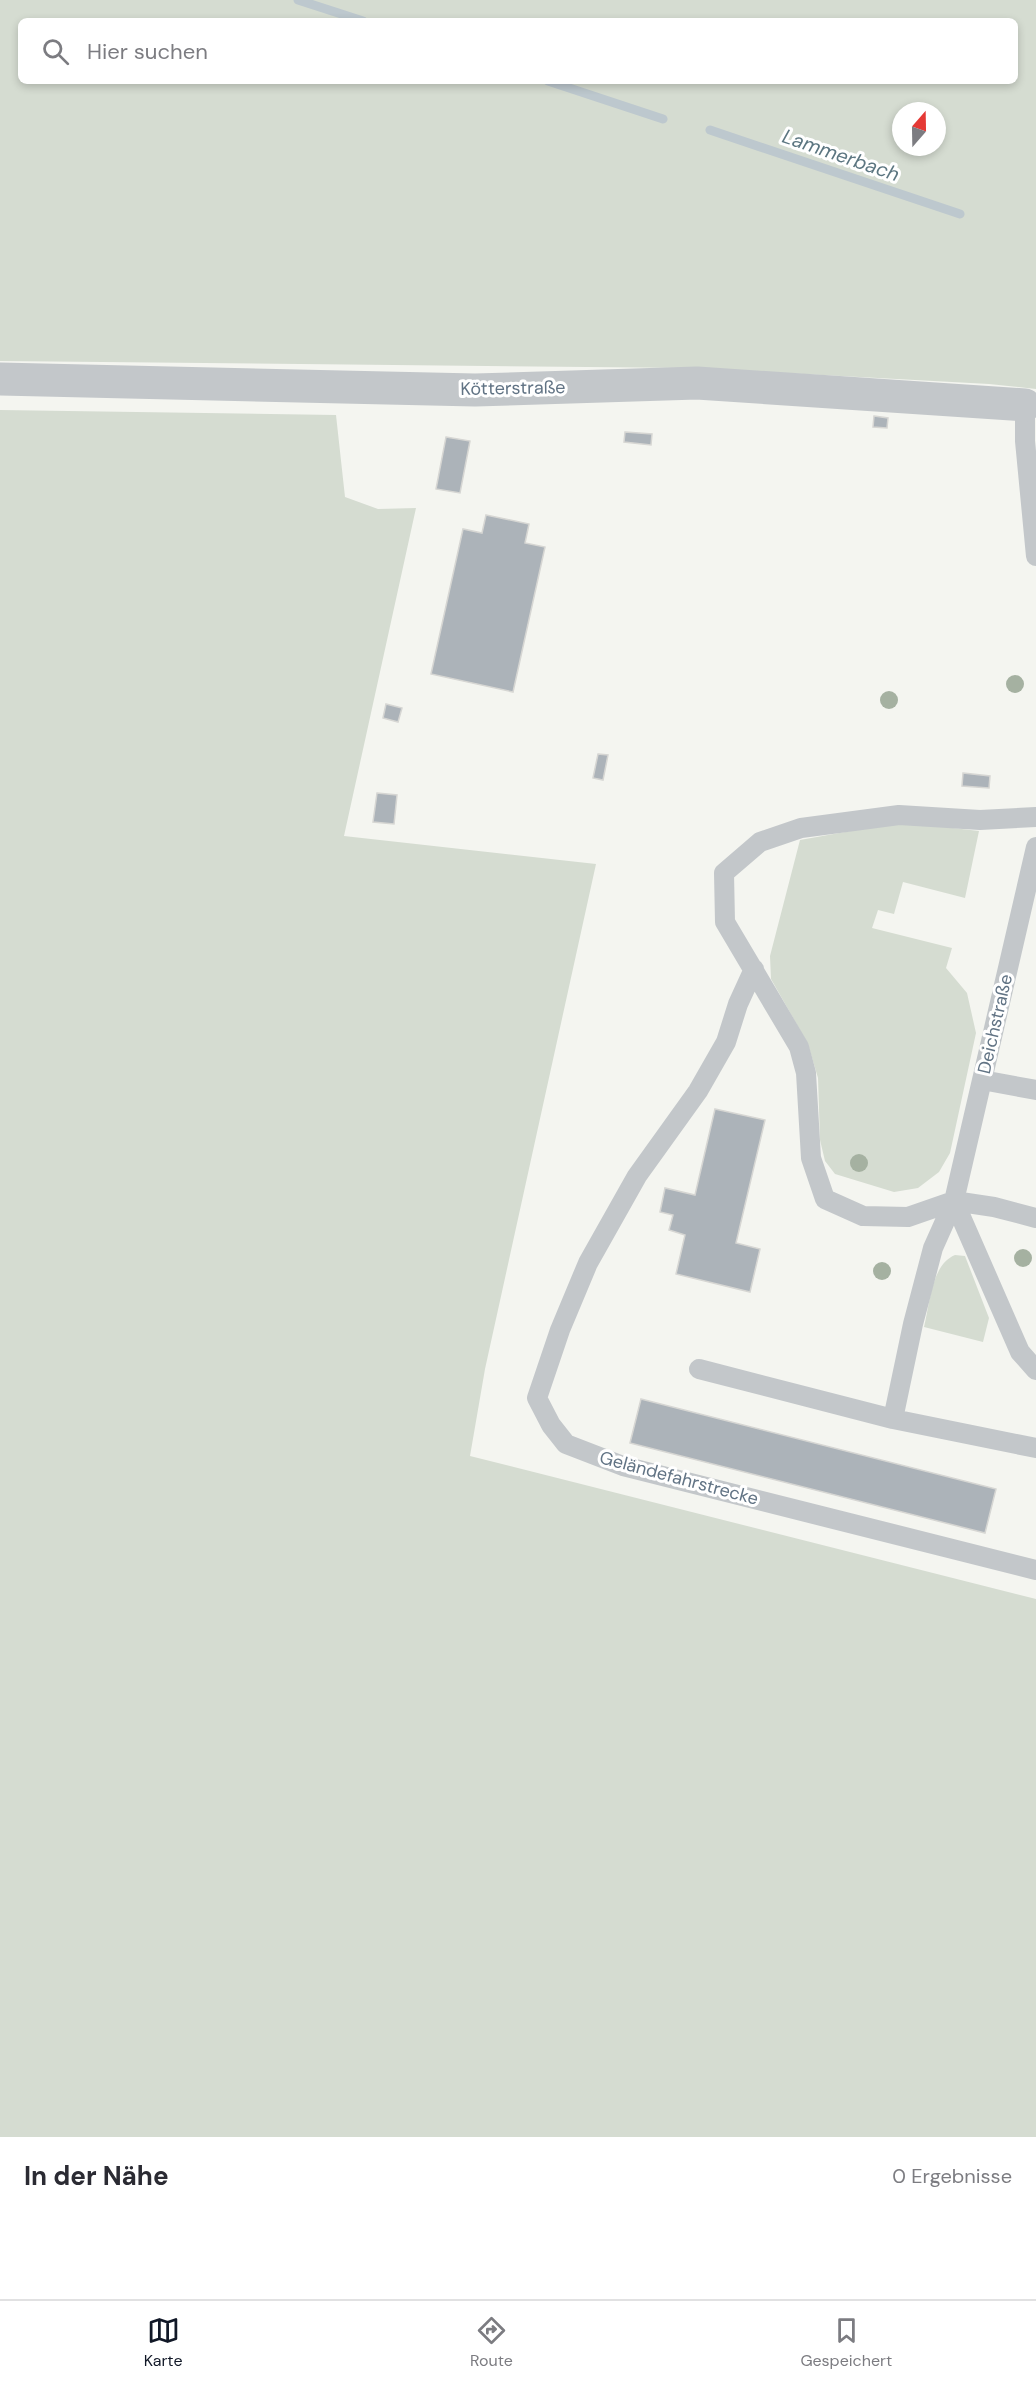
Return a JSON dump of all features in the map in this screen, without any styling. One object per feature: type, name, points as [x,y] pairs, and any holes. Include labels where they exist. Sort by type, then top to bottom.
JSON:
[{"type":"street","name":"Kötterstraße","points":[[0,379],[475,390],[697,383],[1024,405]]},
{"type":"lane","points":[[1024,405],[1025,441],[1036,556]]},
{"type":"lane","points":[[1036,817],[980,820],[899,815],[801,828],[760,842],[724,873],[725,922],[799,1047],[806,1073],[811,1158],[825,1199],[863,1216],[908,1217],[954,1201],[994,1207],[1036,1218]]},
{"type":"lane","name":"Deichstraße","points":[[893,1419],[913,1324],[933,1248],[954,1201],[1036,848]]},
{"type":"lane","name":"Geländefahrstrecke","points":[[754,969],[738,1004],[726,1042],[698,1091],[638,1176],[588,1263],[560,1330],[537,1398],[551,1425],[566,1444],[623,1466],[1036,1570]]},
{"type":"lane","points":[[982,1080],[1036,1090]]},
{"type":"lane","points":[[954,1201],[1020,1352],[1036,1370]]},
{"type":"lane","points":[[699,1369],[893,1419],[1036,1448]]},
{"type":"shaded area","points":[[0,0],[1036,0],[1036,389],[989,384],[693,368],[0,361]]},
{"type":"shaded area","points":[[0,410],[336,415],[345,497],[378,509],[416,508],[344,836],[596,864],[485,1369],[470,1456],[1036,1599],[1036,2137],[0,2137]]},
{"type":"shaded area","points":[[901,822],[979,831],[965,898],[903,882],[894,914],[878,910],[872,928],[952,948],[946,968],[967,993],[976,1033],[950,1153],[939,1172],[918,1188],[894,1192],[835,1174],[825,1161],[820,1140],[818,1078],[808,1044],[771,979],[770,956],[800,840]]},
{"type":"shaded area","points":[[955,1255],[965,1256],[989,1318],[983,1342],[924,1327],[936,1276],[947,1260]]},
{"type":"building","points":[[874,416],[888,418],[887,428],[873,427]]},
{"type":"building","points":[[625,432],[652,434],[651,445],[624,442]]},
{"type":"building","points":[[446,437],[470,441],[460,493],[436,489]]},
{"type":"building","points":[[486,515],[529,524],[525,543],[545,547],[513,692],[431,674],[463,529],[482,533]]},
{"type":"building","points":[[386,704],[402,708],[398,722],[383,718]]},
{"type":"building","points":[[598,754],[608,755],[603,780],[593,778]]},
{"type":"building","points":[[963,773],[990,776],[989,788],[962,786]]},
{"type":"building","points":[[377,793],[397,795],[394,824],[373,822]]},
{"type":"building","points":[[715,1109],[765,1120],[736,1243],[760,1249],[750,1292],[676,1274],[685,1235],[669,1230],[673,1215],[660,1212],[665,1188],[695,1195]]},
{"type":"building","points":[[641,1399],[996,1489],[985,1533],[630,1443]]},
{"type":"waterway","name":"Lammerbach","points":[[298,0],[354,18]]},
{"type":"waterway","name":"Lammerbach","points":[[557,84],[663,119]]},
{"type":"waterway","name":"Lammerbach","points":[[710,130],[960,214]]}]
